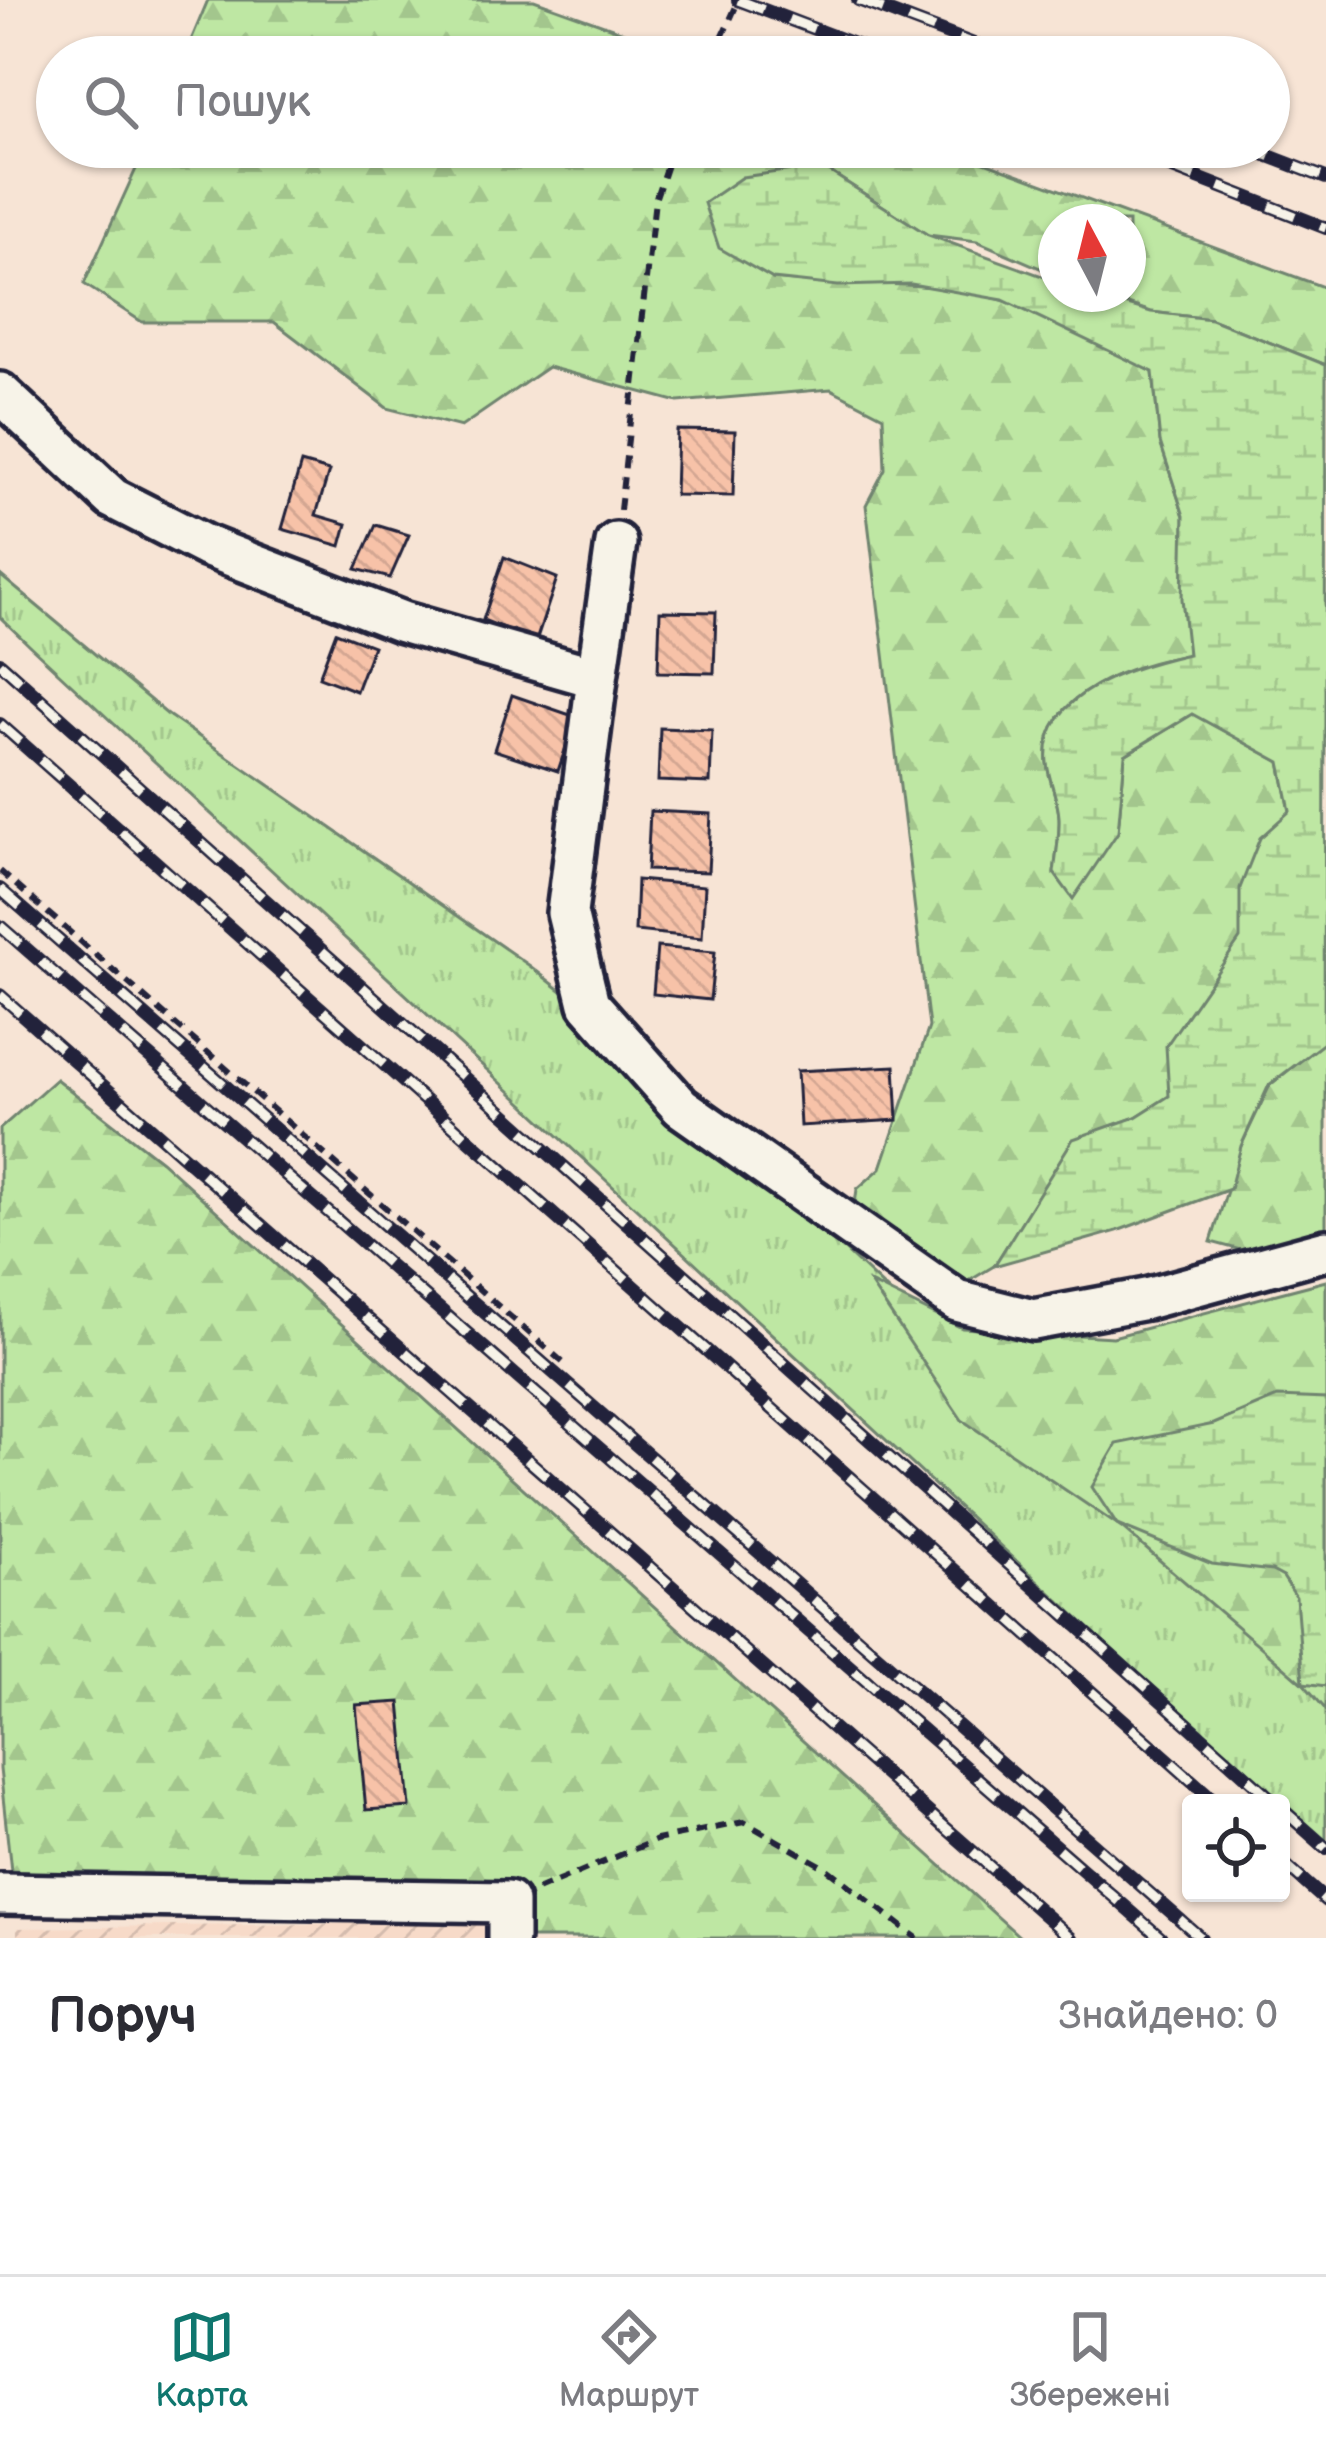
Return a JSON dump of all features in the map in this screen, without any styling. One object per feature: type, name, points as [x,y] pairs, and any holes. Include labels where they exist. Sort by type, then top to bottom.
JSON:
[{"type":"street","points":[[0,393],[112,499],[206,546],[402,622],[597,678]]},
{"type":"street","points":[[616,543],[566,913],[590,1004],[681,1107],[957,1301],[1033,1320],[1146,1299],[1326,1250]]},
{"type":"street","points":[[0,1894],[508,1920]]},
{"type":"path","points":[[723,36],[739,0]]},
{"type":"path","points":[[616,543],[655,200],[666,168]]},
{"type":"path","points":[[0,872],[567,1366]]},
{"type":"path","points":[[508,1920],[656,1840],[744,1822],[826,1868],[917,1938]]},
{"type":"shaded area","points":[[549,1921],[549,1938],[17,1938],[17,1928]]},
{"type":"green space","points":[[208,0],[534,0],[634,36],[193,36]]},
{"type":"green space","points":[[136,168],[820,168],[773,279],[974,293],[1041,314],[1153,372],[1160,442],[1184,516],[1188,655],[1118,674],[1075,700],[1059,718],[1049,739],[1047,763],[1059,817],[1054,873],[1118,832],[1125,755],[1193,714],[1280,762],[1290,811],[1244,941],[1169,1096],[1136,1117],[1073,1140],[994,1266],[964,1284],[852,1227],[857,1189],[881,1168],[929,1027],[866,505],[885,469],[883,416],[831,389],[678,402],[548,367],[461,427],[387,408],[274,322],[142,322],[84,284]]},
{"type":"green space","points":[[824,168],[1001,168],[1098,204],[1038,204],[1038,267],[977,241],[928,235]]},
{"type":"green space","points":[[824,168],[928,235],[1038,275],[1038,312],[1146,310],[1211,319],[1326,365],[1324,1043],[1269,1085],[1241,1146],[1230,1189],[1117,1231],[994,1266],[1073,1139],[1136,1117],[1169,1096],[1166,1046],[1240,939],[1240,888],[1260,838],[1290,811],[1280,762],[1192,714],[1125,755],[1118,832],[1073,899],[1054,873],[1059,817],[1047,763],[1049,738],[1059,717],[1095,686],[1188,654],[1182,599],[1184,516],[1160,442],[1153,372],[1003,300],[911,284],[838,286],[773,279],[719,248],[704,203],[742,177]]},
{"type":"green space","points":[[1146,222],[1326,288],[1326,365],[1211,319],[1146,310]]},
{"type":"green space","points":[[0,575],[168,715],[530,966],[614,1032],[1326,1705],[1326,1848],[1290,1815],[1290,1794],[1268,1794],[0,617]]},
{"type":"green space","points":[[1326,1030],[1326,1245],[1285,1262],[1211,1242],[1241,1146],[1270,1085],[1323,1043]]},
{"type":"green space","points":[[56,1079],[161,1161],[1021,1938],[509,1938],[508,1902],[11,1871],[0,1769],[0,1129]]},
{"type":"green space","points":[[1326,1281],[1326,1710],[1303,1683],[1123,1529],[962,1420],[870,1283],[962,1328],[1113,1337]]},
{"type":"green space","points":[[1277,1397],[1326,1399],[1326,1686],[1303,1683],[1296,1597],[1283,1577],[1272,1571],[1212,1564],[1117,1525],[1092,1487],[1117,1444],[1214,1424]]},
{"type":"building","points":[[677,430],[735,431],[733,496],[675,495]]},
{"type":"building","points":[[301,463],[329,471],[316,515],[347,524],[341,546],[282,529]]},
{"type":"building","points":[[376,525],[409,535],[390,578],[356,569]]},
{"type":"building","points":[[504,557],[557,578],[536,641],[483,620]]},
{"type":"building","points":[[660,611],[716,612],[714,673],[658,672]]},
{"type":"building","points":[[336,632],[373,646],[356,691],[319,677]]},
{"type":"building","points":[[512,695],[576,717],[558,771],[494,750]]},
{"type":"building","points":[[660,728],[712,730],[710,783],[658,781]]},
{"type":"building","points":[[650,811],[711,814],[708,872],[647,870]]},
{"type":"building","points":[[637,880],[705,886],[702,938],[635,931]]},
{"type":"building","points":[[657,947],[715,952],[710,1000],[653,994]]},
{"type":"building","points":[[895,1066],[898,1120],[800,1126],[797,1071]]},
{"type":"building","points":[[400,1702],[410,1807],[366,1810],[356,1705]]},
{"type":"railway","points":[[738,0],[833,36]]},
{"type":"railway","points":[[858,0],[953,36]]},
{"type":"railway","points":[[1290,164],[1326,178]]},
{"type":"railway","points":[[1173,168],[1326,228]]},
{"type":"railway","points":[[0,663],[1266,1794]]},
{"type":"railway","points":[[0,724],[1207,1794]]},
{"type":"railway","points":[[0,889],[1201,1938]]},
{"type":"railway","points":[[0,926],[1161,1938]]},
{"type":"railway","points":[[0,995],[1071,1938]]},
{"type":"railway","points":[[1290,1816],[1326,1848]]},
{"type":"railway","points":[[1290,1869],[1326,1901]]}]
